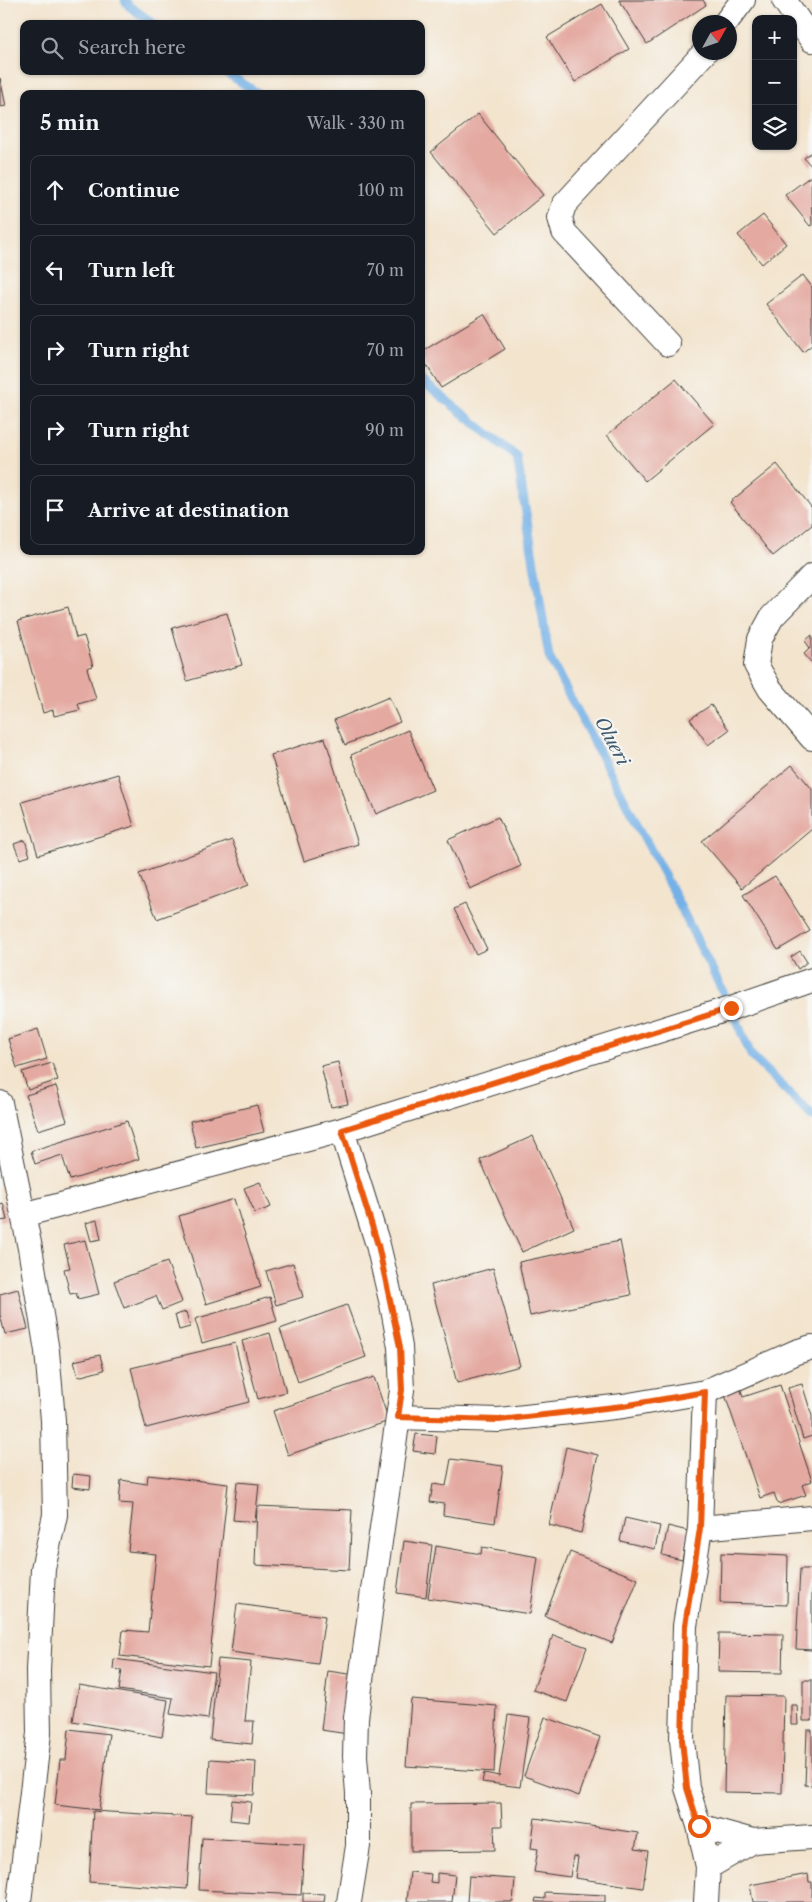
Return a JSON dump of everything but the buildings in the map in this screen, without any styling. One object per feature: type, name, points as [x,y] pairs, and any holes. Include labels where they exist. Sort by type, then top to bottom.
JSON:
[{"type":"street","points":[[731,15],[743,0]]},
{"type":"street","points":[[784,0],[812,40]]},
{"type":"street","points":[[668,344],[564,232],[560,218],[564,206],[698,60]]},
{"type":"street","points":[[812,576],[772,617],[760,639],[756,666],[770,689],[812,738]]},
{"type":"street","points":[[23,1215],[342,1130],[731,1008],[812,980]]},
{"type":"street","points":[[0,1103],[30,1248],[47,1350],[53,1420],[55,1515],[43,1569],[38,1670],[39,1733],[19,1902]]},
{"type":"street","points":[[342,1130],[378,1245],[398,1338],[402,1390],[356,1718],[355,1756],[358,1793],[358,1846],[349,1902]]},
{"type":"street","points":[[398,1417],[499,1420],[623,1406],[705,1392],[796,1352],[812,1347]]},
{"type":"street","points":[[705,1392],[700,1528],[685,1626],[682,1740],[687,1788],[699,1826],[708,1867],[706,1902]]},
{"type":"street","points":[[700,1528],[812,1518]]},
{"type":"street","points":[[699,1826],[753,1841],[812,1837]]},
{"type":"street","points":[[708,1867],[753,1841]]},
{"type":"waterway","name":"Olueri","points":[[125,0],[129,6],[148,20]]},
{"type":"waterway","name":"Olueri","points":[[230,75],[253,90]]},
{"type":"waterway","name":"Olueri","points":[[425,383],[517,457],[549,657],[672,890],[731,1008],[751,1055],[812,1116]]},
{"type":"route","points":[[699,1826],[687,1788],[682,1740],[685,1626],[700,1528],[705,1392],[623,1406],[499,1420],[398,1417],[402,1390],[400,1347],[392,1304],[378,1245],[342,1130],[731,1008]]}]
